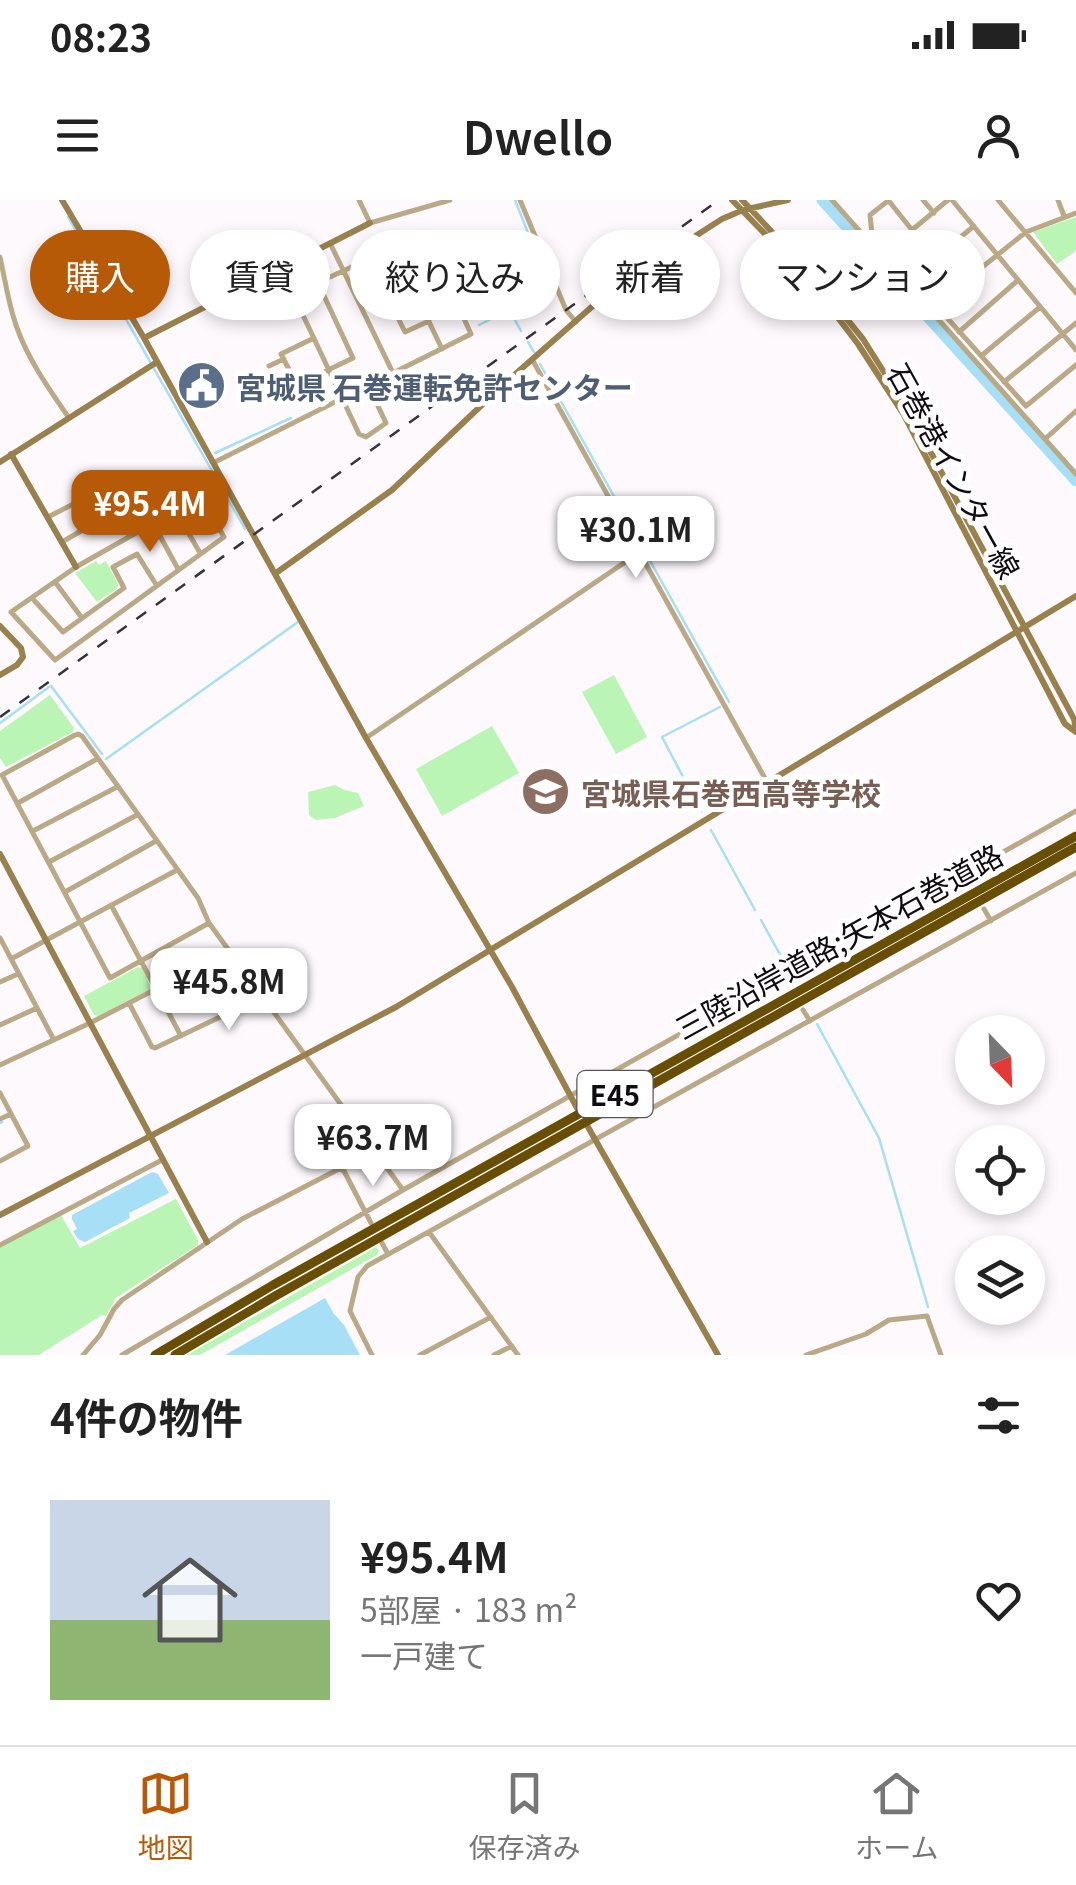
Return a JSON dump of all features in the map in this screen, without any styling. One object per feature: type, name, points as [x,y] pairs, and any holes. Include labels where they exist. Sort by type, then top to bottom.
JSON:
[{"type":"highway","name":"三陸沿岸道路;矢本石巻道路","points":[[155,1355],[273,1285],[1076,836]]},
{"type":"highway","name":"三陸沿岸道路;矢本石巻道路","points":[[175,1355],[1076,847]]},
{"type":"street","points":[[62,200],[144,338],[577,1108]]},
{"type":"street","points":[[359,200],[370,223]]},
{"type":"street","points":[[394,373],[330,243],[370,223],[450,200]]},
{"type":"street","points":[[520,200],[566,310],[576,322]]},
{"type":"street","name":"石巻港インター線","points":[[732,200],[804,266],[863,339],[908,410],[1074,719],[1076,731]]},
{"type":"street","name":"石巻港インター線","points":[[742,200],[858,344],[904,415],[1065,724],[1076,731]]},
{"type":"street","points":[[276,573],[392,490],[611,290],[707,227],[743,210],[788,200]]},
{"type":"street","points":[[832,200],[1076,474]]},
{"type":"street","points":[[872,230],[870,215],[888,200],[912,230],[950,200],[1076,350]]},
{"type":"street","points":[[924,200],[934,213]]},
{"type":"street","points":[[998,200],[1076,293]]},
{"type":"street","points":[[1058,200],[1064,217]]},
{"type":"street","points":[[985,265],[1026,232],[1076,212]]},
{"type":"street","points":[[969,230],[974,226]]},
{"type":"street","points":[[0,257],[19,332],[40,376],[69,418]]},
{"type":"street","points":[[330,276],[350,267]]},
{"type":"street","points":[[959,332],[1018,280]]},
{"type":"street","points":[[982,356],[1040,307]]},
{"type":"street","points":[[314,338],[281,354],[296,386],[353,358],[330,308]]},
{"type":"street","points":[[144,338],[190,315]]},
{"type":"street","points":[[305,320],[359,434],[366,436],[386,422],[368,386]]},
{"type":"street","points":[[398,320],[404,332],[429,321],[442,348]]},
{"type":"street","points":[[213,463],[471,334],[465,320]]},
{"type":"street","points":[[948,320],[1026,406],[1076,365]]},
{"type":"street","points":[[1004,382],[1076,323]]},
{"type":"street","points":[[269,366],[284,359]]},
{"type":"street","points":[[533,360],[768,783]]},
{"type":"street","points":[[0,462],[157,362]]},
{"type":"street","points":[[1044,439],[1076,411]]},
{"type":"street","points":[[11,454],[76,567]]},
{"type":"street","points":[[200,553],[185,527],[209,511],[224,537],[55,660],[12,612],[76,567],[224,483]]},
{"type":"street","points":[[48,518],[88,499],[100,520],[62,542]]},
{"type":"street","points":[[153,523],[178,570]]},
{"type":"street","points":[[366,738],[640,552]]},
{"type":"street","points":[[32,598],[63,632],[124,588],[113,567],[137,554],[157,586]]},
{"type":"street","points":[[55,582],[82,618]]},
{"type":"street","points":[[0,1215],[396,1007],[1076,596]]},
{"type":"street","points":[[0,626],[21,648],[23,657],[18,665],[0,675]]},
{"type":"street","points":[[209,923],[110,978],[2,774],[78,734],[198,898],[209,923],[262,998],[403,1190]]},
{"type":"street","points":[[18,803],[98,759]]},
{"type":"street","points":[[33,831],[117,787]]},
{"type":"street","points":[[122,1355],[403,1190],[1076,810]]},
{"type":"street","points":[[49,862],[137,815]]},
{"type":"street","points":[[65,892],[156,841]]},
{"type":"street","points":[[0,854],[207,1242]]},
{"type":"street","points":[[10,959],[177,870]]},
{"type":"street","points":[[372,1355],[351,1315],[350,1303],[360,1273],[367,1266],[1076,873]]},
{"type":"street","points":[[964,874],[971,886]]},
{"type":"street","points":[[110,905],[181,1036]]},
{"type":"street","points":[[984,910],[992,921]]},
{"type":"street","points":[[0,938],[54,1040]]},
{"type":"street","points":[[161,998],[235,959]]},
{"type":"street","points":[[0,982],[18,974]]},
{"type":"street","points":[[784,976],[790,986]]},
{"type":"street","points":[[0,1066],[156,989]]},
{"type":"street","points":[[129,1003],[152,1048],[262,998]]},
{"type":"street","points":[[0,1025],[37,1008]]},
{"type":"street","points":[[802,1010],[810,1021]]},
{"type":"street","points":[[0,1093],[28,1146],[0,1162]]},
{"type":"street","points":[[0,1119],[11,1114]]},
{"type":"street","points":[[588,1127],[718,1355]]},
{"type":"street","points":[[0,1245],[162,1160]]},
{"type":"street","points":[[86,1354],[119,1302],[242,1219],[339,1169],[344,1171],[371,1223]]},
{"type":"street","points":[[428,1232],[518,1355]]},
{"type":"street","points":[[382,1243],[388,1254]]},
{"type":"street","points":[[806,1355],[866,1334],[889,1320],[926,1316],[941,1355]]},
{"type":"street","points":[[420,1355],[490,1317]]},
{"type":"street","points":[[494,1355],[512,1346]]},
{"type":"street","points":[[134,1348],[138,1355]]},
{"type":"green space","points":[[1076,217],[1076,251],[1057,264],[1033,232]]},
{"type":"green space","points":[[96,561],[99,565],[106,561],[118,584],[117,589],[97,602],[75,573]]},
{"type":"green space","points":[[614,675],[647,737],[616,754],[582,692]]},
{"type":"green space","points":[[50,695],[73,732],[6,767],[0,758],[0,731]]},
{"type":"green space","points":[[492,726],[519,773],[442,816],[416,769]]},
{"type":"green space","points":[[335,785],[358,793],[364,806],[335,818],[316,820],[309,815],[308,792]]},
{"type":"green space","points":[[142,968],[150,989],[94,1015],[84,996]]},
{"type":"green space","points":[[176,1199],[198,1245],[116,1298],[106,1316],[39,1355],[0,1355],[0,1247],[61,1215],[80,1248]]},
{"type":"green space","points":[[376,1247],[377,1255],[200,1355],[187,1355]]},
{"type":"water","points":[[152,1172],[158,1174],[169,1193],[85,1242],[78,1239],[72,1215]]},
{"type":"water","points":[[325,1298],[360,1355],[225,1355]]},
{"type":"waterway","points":[[479,325],[550,289],[515,200]]},
{"type":"waterway","points":[[822,200],[1076,481]]},
{"type":"waterway","points":[[68,217],[245,529]]},
{"type":"waterway","points":[[515,320],[521,331]]},
{"type":"waterway","points":[[528,342],[534,352]]},
{"type":"waterway","points":[[540,364],[729,702]]},
{"type":"waterway","points":[[215,453],[291,418]]},
{"type":"waterway","points":[[106,759],[298,622]]},
{"type":"waterway","points":[[51,686],[102,754]]},
{"type":"waterway","points":[[0,723],[49,687]]},
{"type":"waterway","points":[[701,811],[662,737],[720,707]]},
{"type":"waterway","points":[[711,830],[755,910]]},
{"type":"waterway","points":[[761,920],[787,967]]},
{"type":"waterway","points":[[817,1024],[879,1138],[928,1307]]},
{"type":"railway","points":[[0,717],[719,200]]},
{"type":"place","name":"宮城県 石巻運転免許センター","points":[[201,386]]},
{"type":"place","name":"宮城県石巻西高等学校","points":[[546,792]]}]
